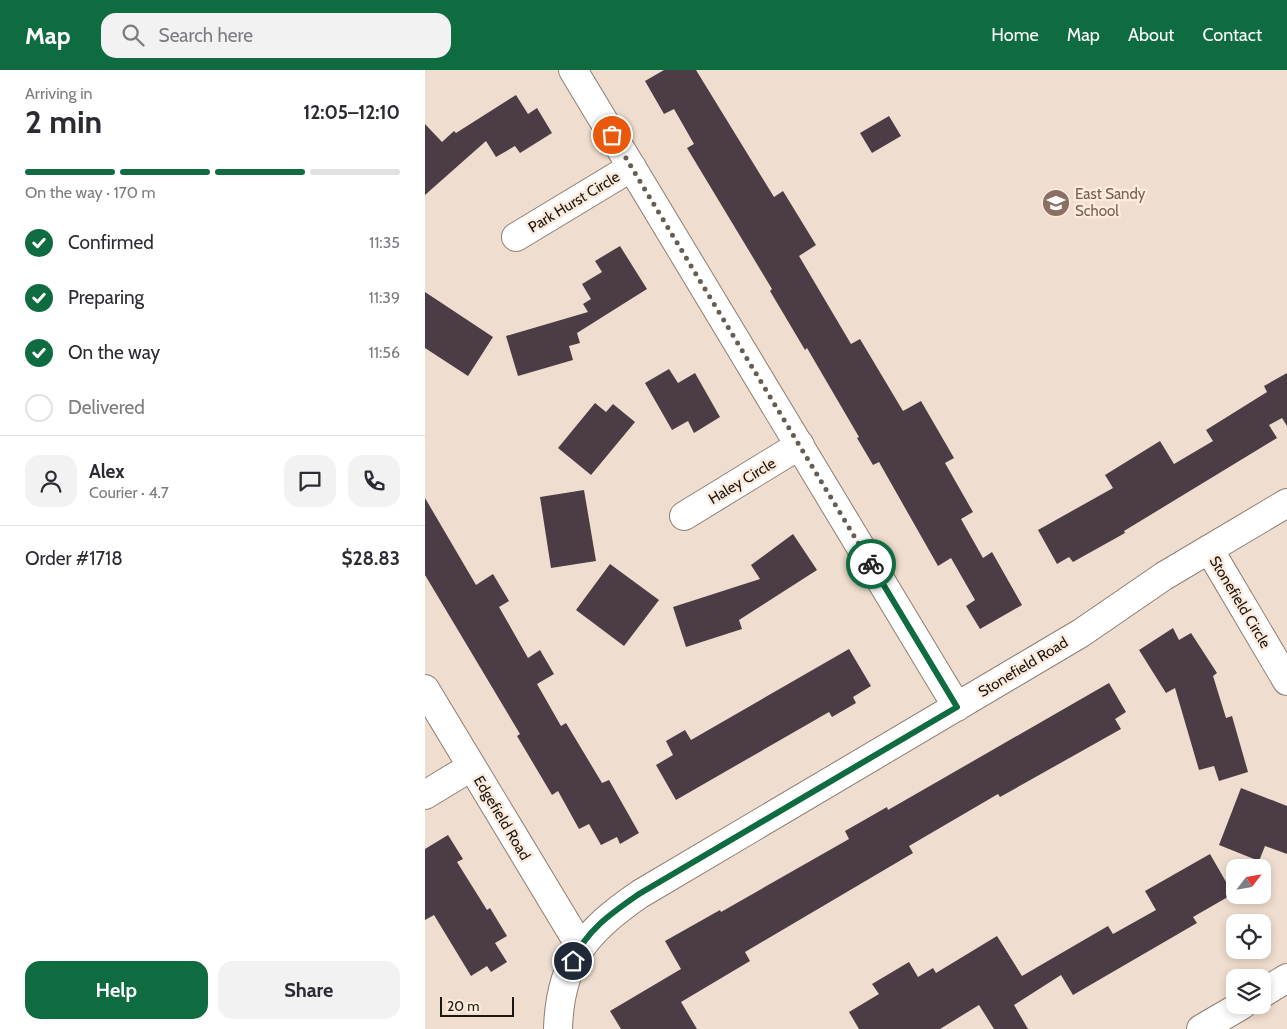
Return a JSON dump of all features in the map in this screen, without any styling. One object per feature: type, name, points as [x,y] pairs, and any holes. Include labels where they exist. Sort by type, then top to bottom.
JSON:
[{"type":"street","points":[[573,70],[957,707]]},
{"type":"street","name":"Park Hurst Circle","points":[[516,237],[632,167]]},
{"type":"street","name":"Haley Circle","points":[[684,516],[799,445]]},
{"type":"street","name":"Stonefield Road","points":[[558,1029],[558,1010],[567,976],[580,946],[607,916],[639,894],[1081,633],[1164,576],[1287,503]]},
{"type":"street","name":"Stonefield Circle","points":[[1209,550],[1287,681]]},
{"type":"street","name":"Edgefield Road","points":[[425,690],[580,946]]},
{"type":"street","points":[[425,795],[471,767]]},
{"type":"street","points":[[1271,988],[1287,978]]},
{"type":"street","points":[[1210,1027],[1229,1014]]},
{"type":"building","points":[[664,70],[696,70],[774,197],[783,191],[816,245],[799,256],[851,344],[860,339],[903,411],[921,401],[954,458],[945,463],[973,512],[961,519],[983,558],[992,552],[1022,605],[980,629],[966,606],[975,600],[951,558],[938,566],[879,462],[873,465],[857,438],[859,437],[807,348],[805,350],[770,291],[772,289],[687,148],[694,144],[674,109],[664,114],[645,81]]},
{"type":"building","points":[[516,95],[528,114],[537,108],[552,133],[520,153],[515,146],[496,157],[486,141],[425,195],[425,124],[442,142],[454,131],[456,133]]},
{"type":"building","points":[[889,116],[901,136],[872,153],[860,133]]},
{"type":"building","points":[[620,246],[647,289],[577,333],[580,343],[569,346],[573,360],[518,376],[506,336],[588,312],[583,304],[591,299],[582,284],[602,272],[595,261]]},
{"type":"building","points":[[425,292],[493,337],[468,376],[425,348]]},
{"type":"building","points":[[669,369],[678,383],[695,373],[720,417],[694,433],[688,421],[672,430],[645,383]]},
{"type":"building","points":[[1287,373],[1287,426],[1282,418],[1269,425],[1277,438],[1124,531],[1125,533],[1073,562],[1069,557],[1057,564],[1038,530],[1113,488],[1105,475],[1160,441],[1174,464],[1213,441],[1206,430],[1267,392],[1264,386]]},
{"type":"building","points":[[595,403],[606,412],[613,404],[635,422],[591,475],[558,448]]},
{"type":"building","points":[[584,490],[596,561],[551,568],[540,497]]},
{"type":"building","points":[[425,498],[476,585],[493,574],[509,601],[499,607],[528,658],[540,650],[554,674],[537,684],[561,726],[566,723],[602,783],[609,780],[639,833],[620,844],[617,837],[601,845],[589,824],[579,829],[558,791],[552,795],[517,736],[520,734],[425,575]]},
{"type":"building","points":[[793,534],[817,570],[739,620],[742,629],[686,647],[673,607],[760,579],[751,565]]},
{"type":"building","points":[[610,564],[659,600],[624,646],[576,610]]},
{"type":"building","points":[[1173,628],[1179,640],[1191,633],[1217,673],[1213,676],[1226,718],[1232,716],[1248,772],[1219,781],[1214,766],[1199,770],[1175,688],[1166,693],[1139,650]]},
{"type":"building","points":[[849,649],[871,686],[853,697],[856,703],[832,717],[829,712],[676,800],[656,765],[673,755],[666,741],[685,730],[691,740]]},
{"type":"building","points":[[1109,683],[1126,712],[1115,719],[1121,729],[1000,797],[998,794],[909,846],[913,853],[745,952],[750,961],[681,1002],[697,1029],[621,1029],[610,1011],[681,969],[665,941],[720,910],[721,912],[849,839],[845,831],[887,807],[888,810]]},
{"type":"building","points":[[1241,788],[1287,806],[1287,854],[1265,846],[1260,859],[1254,859],[1219,845]]},
{"type":"building","points":[[448,835],[463,859],[457,862],[487,910],[490,908],[507,936],[495,943],[507,962],[491,972],[487,966],[471,976],[434,915],[425,920],[425,849]]},
{"type":"building","points":[[1210,854],[1226,882],[1226,898],[1193,917],[1197,923],[1073,995],[1061,975],[1014,1005],[1028,1029],[994,1029],[979,1005],[940,1029],[859,1029],[849,1012],[879,994],[872,984],[909,962],[918,977],[933,968],[936,973],[997,936],[1022,976],[1108,926],[1113,934],[1156,910],[1145,891]]},
{"type":"way so far","points":[[612,135],[871,564]]},
{"type":"place","name":"East Sandy School","points":[[1056,203]]},
{"type":"route","points":[[573,961],[580,946],[607,916],[639,894],[957,707],[871,564]]}]
